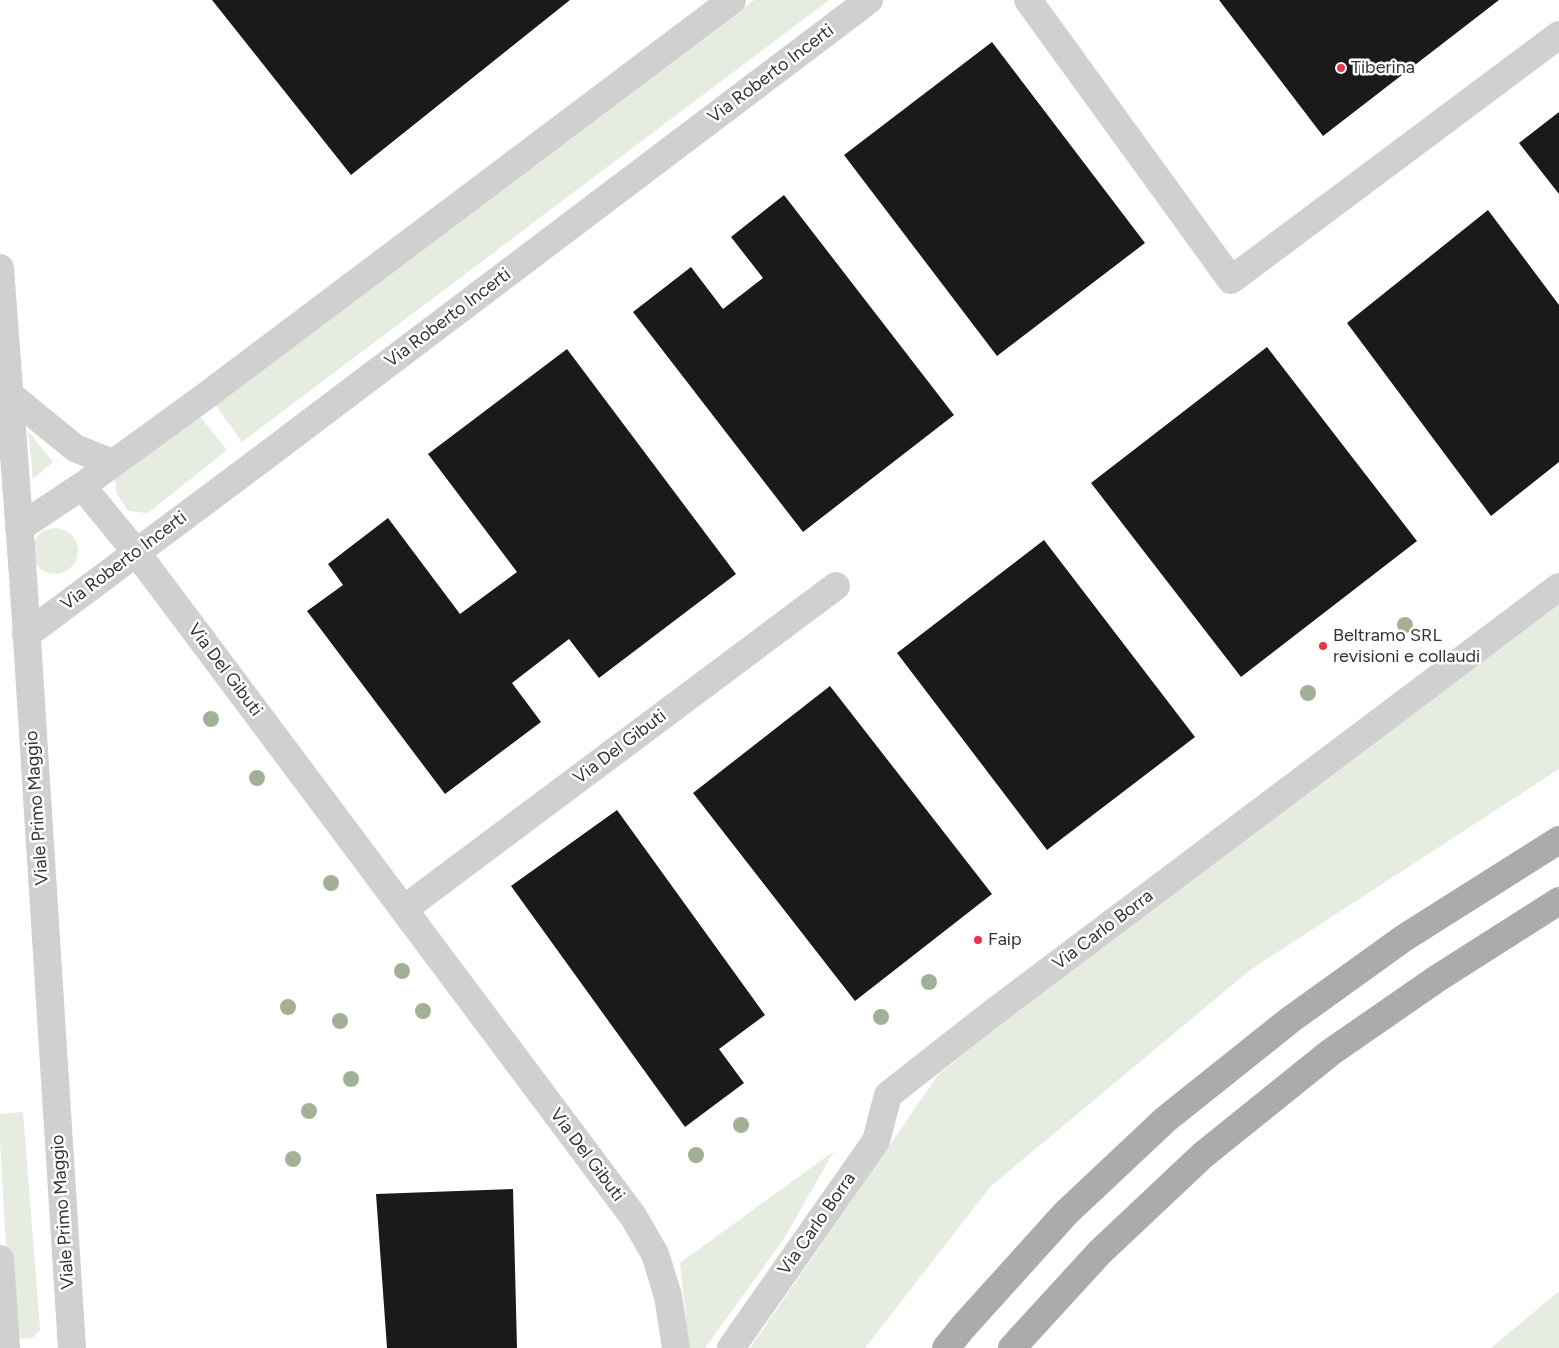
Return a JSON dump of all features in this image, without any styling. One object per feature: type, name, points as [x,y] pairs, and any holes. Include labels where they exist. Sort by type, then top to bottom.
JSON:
[{"type":"main road","points":[[946,1348],[1066,1213],[1166,1119],[1290,1020],[1404,938],[1559,840]]},
{"type":"main road","points":[[1012,1348],[1100,1252],[1203,1155],[1331,1052],[1438,978],[1559,901]]},
{"type":"street","points":[[19,528],[82,486],[203,398],[732,0]]},
{"type":"street","name":"Via Roberto Incerti","points":[[26,635],[869,0]]},
{"type":"street","points":[[1028,0],[1231,280],[1559,35]]},
{"type":"street","name":"Viale Primo Maggio","points":[[0,268],[19,528],[11,578],[26,635],[72,1348]]},
{"type":"street","points":[[9,394],[75,448],[112,463]]},
{"type":"street","name":"Via Del Gibuti","points":[[82,486],[136,552],[633,1216],[655,1254],[668,1296],[676,1348]]},
{"type":"street","name":"Via Del Gibuti","points":[[404,908],[836,586]]},
{"type":"street","name":"Via Carlo Borra","points":[[731,1348],[876,1141],[888,1095],[998,1009],[1559,587]]},
{"type":"street","points":[[0,1259],[6,1348]]},
{"type":"shaded area","points":[[754,0],[829,0],[242,442],[215,404]]},
{"type":"shaded area","points":[[198,414],[227,450],[148,513],[128,511],[116,492],[115,476]]},
{"type":"shaded area","points":[[28,431],[53,462],[33,479]]},
{"type":"shaded area","points":[[55,528],[68,532],[74,538],[78,551],[74,564],[68,570],[55,574],[42,570],[36,564],[32,551],[36,538],[42,532]]},
{"type":"shaded area","points":[[1559,605],[1559,769],[1250,970],[991,1186],[865,1348],[750,1348],[938,1075],[1058,975]]},
{"type":"shaded area","points":[[23,1112],[40,1330],[32,1338],[21,1339],[11,1329],[0,1114]]},
{"type":"shaded area","points":[[834,1151],[783,1240],[705,1348],[688,1348],[685,1346],[686,1318],[680,1263]]},
{"type":"shaded area","points":[[1559,1291],[1559,1348],[1491,1348]]},
{"type":"building","points":[[212,0],[570,0],[351,175]]},
{"type":"building","name":"Tiberina","points":[[1219,0],[1499,0],[1323,136]]},
{"type":"building","points":[[992,42],[1145,243],[997,356],[844,155]]},
{"type":"building","points":[[1559,112],[1559,194],[1519,143]]},
{"type":"building","points":[[784,195],[954,415],[803,532],[633,312],[691,267],[723,309],[763,278],[731,237]]},
{"type":"building","points":[[1488,210],[1559,305],[1559,462],[1491,516],[1347,323]]},
{"type":"building","points":[[1267,347],[1417,541],[1241,677],[1091,483]]},
{"type":"building","points":[[567,349],[736,574],[599,678],[569,639],[512,683],[541,722],[445,794],[307,611],[343,585],[328,564],[388,518],[460,614],[517,572],[428,454]]},
{"type":"building","points":[[1044,540],[1195,737],[1047,850],[897,653]]},
{"type":"building","points":[[830,686],[992,894],[855,1001],[693,793]]},
{"type":"building","points":[[617,810],[765,1015],[719,1049],[744,1083],[685,1127],[511,886]]},
{"type":"building","points":[[513,1189],[517,1348],[387,1348],[376,1194]]},
{"type":"place","name":"Tiberina","points":[[1341,68]]},
{"type":"place","name":"Beltramo SRL revisioni e collaudi","points":[[1323,646]]},
{"type":"place","name":"Faip","points":[[978,940]]}]
